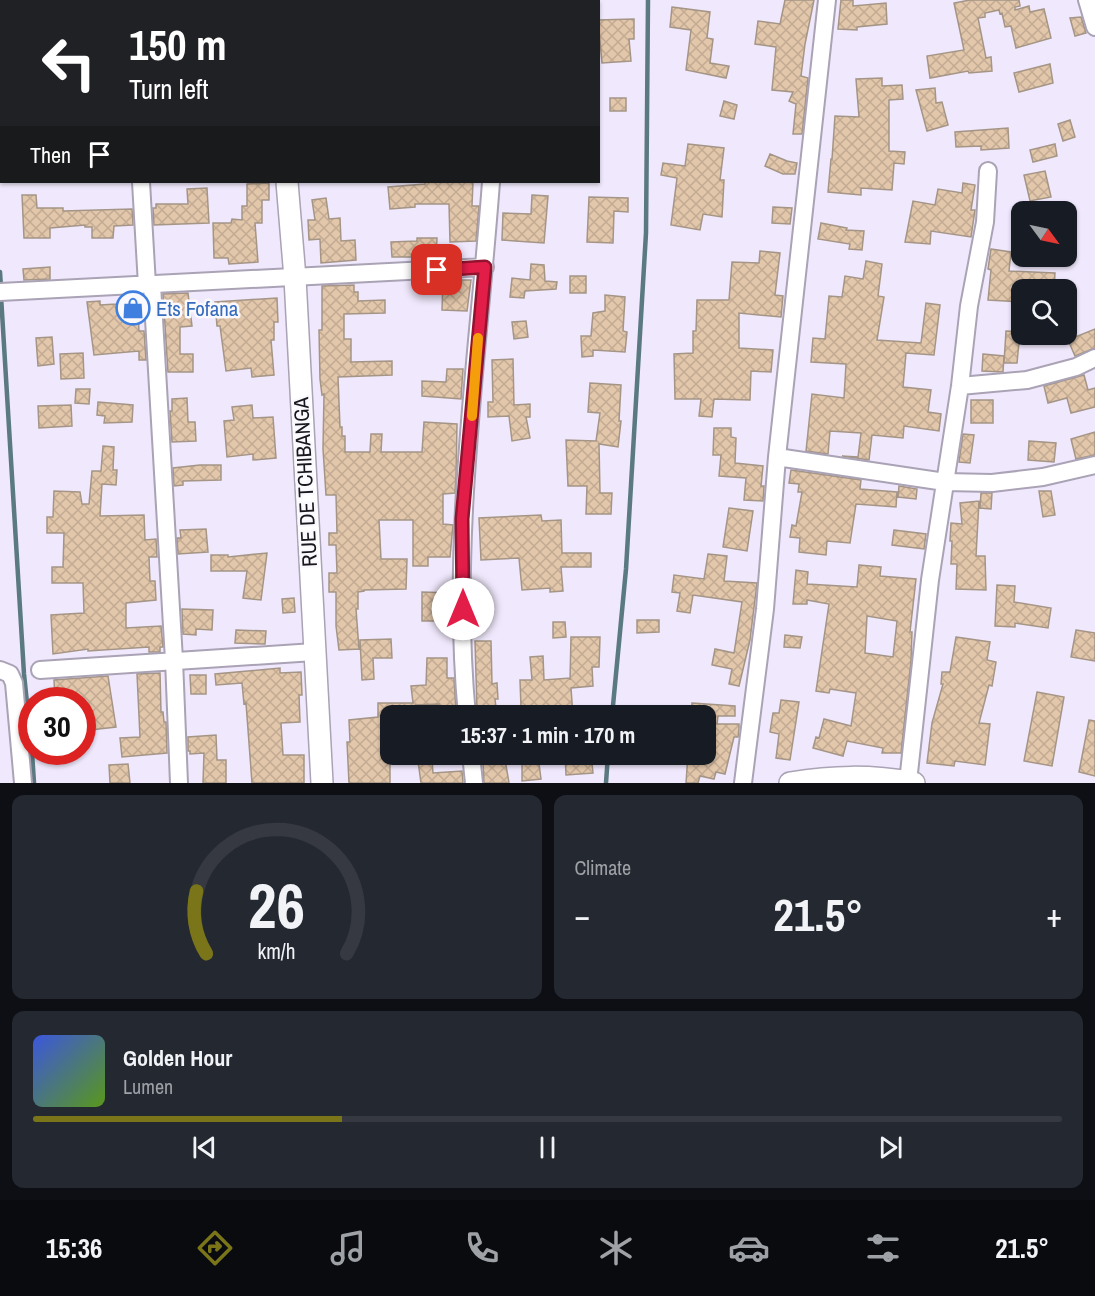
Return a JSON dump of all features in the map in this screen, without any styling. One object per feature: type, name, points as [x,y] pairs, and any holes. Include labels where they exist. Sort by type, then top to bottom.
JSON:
[{"type":"street","points":[[743,783],[765,609],[777,457],[827,0]]},
{"type":"street","points":[[1087,0],[1095,27]]},
{"type":"street","points":[[790,783],[836,776],[911,782],[930,580],[960,386],[969,306],[986,222],[988,171]]},
{"type":"street","points":[[141,183],[174,660],[179,783]]},
{"type":"street","name":"RUE DE TCHIBANGA","points":[[287,183],[295,278],[322,783]]},
{"type":"street","points":[[466,705],[463,677],[462,519],[491,183]]},
{"type":"street","points":[[2,292],[485,267]]},
{"type":"street","points":[[960,386],[1027,381],[1076,367],[1095,358]]},
{"type":"street","points":[[777,457],[945,482],[992,483],[1043,477],[1095,465]]},
{"type":"street","points":[[40,670],[314,652]]},
{"type":"street","points":[[0,670],[10,674],[14,682],[22,783]]},
{"type":"street","points":[[472,765],[474,783]]},
{"type":"building","points":[[785,0],[814,0],[801,76],[808,78],[802,134],[793,134],[796,104],[789,101],[793,92],[772,90],[776,47],[755,44],[758,21],[780,24]]},
{"type":"building","points":[[841,0],[853,0],[853,6],[886,3],[887,24],[857,27],[857,30],[838,29]]},
{"type":"building","points":[[970,0],[1019,0],[1020,6],[1015,7],[1015,10],[1029,6],[1030,12],[1044,9],[1051,38],[1016,48],[1011,26],[1005,27],[1002,13],[1000,14],[999,10],[985,13],[985,17],[978,18],[986,58],[991,57],[992,71],[969,73],[968,71],[930,78],[927,56],[964,50],[954,3]]},
{"type":"building","points":[[672,7],[710,12],[707,38],[713,39],[710,63],[729,66],[726,78],[686,70],[691,30],[670,27]]},
{"type":"building","points":[[1081,17],[1086,33],[1075,36],[1070,18]]},
{"type":"building","points":[[634,19],[634,39],[629,39],[631,61],[602,63],[600,20]]},
{"type":"building","points":[[1050,64],[1053,83],[1019,92],[1014,73]]},
{"type":"building","points":[[882,78],[882,86],[902,85],[903,99],[889,100],[889,151],[905,152],[904,164],[894,163],[892,190],[861,188],[861,195],[828,192],[835,116],[859,117],[856,79]]},
{"type":"building","points":[[935,88],[936,103],[942,102],[948,125],[927,131],[916,90]]},
{"type":"building","points":[[610,98],[626,98],[626,111],[610,111]]},
{"type":"building","points":[[724,101],[737,105],[734,119],[720,116]]},
{"type":"building","points":[[1070,120],[1075,137],[1063,141],[1058,124]]},
{"type":"building","points":[[1008,128],[1009,148],[981,150],[981,146],[956,147],[955,132]]},
{"type":"building","points":[[688,144],[724,148],[720,180],[724,180],[722,217],[703,214],[700,230],[671,225],[677,178],[661,175],[663,163],[685,166]]},
{"type":"building","points":[[1055,144],[1057,156],[1033,162],[1030,150]]},
{"type":"building","points":[[770,154],[797,163],[795,174],[783,174],[765,166]]},
{"type":"building","points":[[1045,171],[1051,197],[1030,201],[1024,175]]},
{"type":"building","points":[[269,183],[269,200],[262,200],[262,223],[255,223],[258,262],[229,264],[228,258],[214,258],[213,223],[231,223],[232,219],[242,220],[242,206],[247,206],[247,184]]},
{"type":"building","points":[[473,183],[472,206],[479,206],[476,241],[450,242],[449,204],[415,204],[415,207],[390,209],[388,187]]},
{"type":"building","points":[[963,183],[975,185],[971,210],[975,210],[971,237],[931,231],[930,244],[905,242],[913,201],[935,205],[938,189],[962,193]]},
{"type":"building","points":[[207,188],[209,223],[154,225],[153,208],[156,208],[156,204],[188,204],[187,189]]},
{"type":"building","points":[[22,195],[36,195],[37,208],[63,208],[63,211],[132,209],[133,225],[114,226],[113,238],[92,238],[92,227],[85,227],[85,225],[50,228],[50,238],[24,238]]},
{"type":"building","points":[[532,195],[548,196],[544,243],[502,240],[503,213],[531,214]]},
{"type":"building","points":[[589,197],[628,198],[628,212],[614,211],[613,243],[587,242]]},
{"type":"building","points":[[326,198],[329,219],[340,218],[341,241],[355,240],[356,260],[321,263],[320,239],[309,240],[308,220],[315,220],[312,200]]},
{"type":"building","points":[[773,207],[792,208],[790,224],[772,223]]},
{"type":"building","points":[[821,223],[847,228],[846,230],[864,231],[862,250],[849,249],[850,244],[818,239]]},
{"type":"building","points":[[417,238],[437,238],[436,257],[392,257],[391,242],[417,241]]},
{"type":"building","points":[[991,249],[1011,252],[1009,271],[1055,273],[1055,279],[1011,279],[1011,301],[988,300],[991,270],[988,269]]},
{"type":"building","points":[[760,251],[780,253],[775,295],[783,296],[781,317],[739,313],[739,348],[773,350],[771,372],[751,371],[750,400],[714,399],[712,417],[699,416],[701,399],[675,399],[674,354],[693,353],[697,300],[729,300],[732,262],[759,263]]},
{"type":"building","points":[[866,261],[882,264],[878,296],[884,297],[877,340],[921,343],[926,303],[940,305],[934,355],[906,353],[903,387],[931,390],[928,412],[941,414],[939,431],[904,426],[903,438],[872,435],[869,460],[842,456],[858,457],[861,433],[830,431],[828,454],[806,451],[812,394],[844,398],[846,364],[811,362],[813,338],[825,339],[829,296],[842,297],[845,276],[863,279]]},
{"type":"building","points":[[531,264],[544,265],[545,281],[557,282],[556,289],[525,291],[524,298],[510,297],[512,278],[530,280]]},
{"type":"building","points":[[50,267],[50,279],[24,280],[23,269]]},
{"type":"building","points":[[570,276],[586,276],[586,293],[570,293]]},
{"type":"building","points":[[443,280],[471,280],[467,311],[442,310]]},
{"type":"building","points":[[354,285],[354,292],[358,292],[358,301],[385,300],[385,313],[344,314],[344,339],[351,339],[351,362],[392,361],[392,375],[338,377],[340,427],[342,427],[342,436],[345,436],[345,452],[370,452],[371,434],[382,434],[381,452],[422,452],[424,422],[457,424],[456,476],[455,493],[443,494],[443,524],[453,525],[450,557],[428,557],[428,566],[413,566],[413,520],[379,520],[381,559],[407,559],[406,589],[358,592],[358,609],[356,609],[359,649],[339,650],[336,592],[329,592],[329,573],[337,573],[336,545],[329,545],[329,533],[337,533],[336,495],[326,495],[323,449],[324,394],[322,395],[320,379],[319,330],[322,330],[322,286]]},
{"type":"building","points":[[188,293],[192,326],[180,327],[180,354],[193,354],[193,372],[168,372],[163,294]]},
{"type":"building","points":[[605,295],[625,297],[623,331],[627,332],[625,352],[593,350],[593,356],[582,357],[581,336],[591,336],[593,313],[605,311]]},
{"type":"building","points":[[137,296],[139,331],[144,331],[146,360],[139,360],[139,351],[94,355],[87,302],[100,301],[100,305],[117,304],[127,297]]},
{"type":"building","points":[[277,298],[278,322],[274,322],[274,340],[271,340],[274,375],[252,377],[251,368],[226,371],[220,326],[217,326],[215,302]]},
{"type":"building","points":[[526,321],[528,337],[514,339],[512,322]]},
{"type":"building","points":[[1095,329],[1095,348],[1075,356],[1070,345],[1077,345],[1077,336]]},
{"type":"building","points":[[1006,331],[1011,331],[1011,345],[1019,345],[1017,363],[1004,363]]},
{"type":"building","points":[[52,337],[54,364],[38,366],[36,338]]},
{"type":"building","points":[[83,353],[84,378],[61,379],[60,354]]},
{"type":"building","points":[[983,354],[1004,356],[1003,372],[982,371]]},
{"type":"building","points":[[513,359],[514,405],[530,404],[530,417],[526,417],[530,438],[512,441],[509,416],[488,417],[488,402],[493,402],[492,360]]},
{"type":"building","points":[[447,369],[463,369],[461,399],[422,396],[422,381],[446,382]]},
{"type":"building","points":[[1084,375],[1088,390],[1095,388],[1095,407],[1071,413],[1067,398],[1048,403],[1044,386]]},
{"type":"building","points":[[590,383],[621,385],[618,447],[599,444],[600,493],[612,493],[611,514],[586,514],[587,486],[568,486],[566,440],[596,441],[600,413],[588,412]]},
{"type":"building","points":[[76,389],[90,389],[89,404],[75,403]]},
{"type":"building","points":[[187,398],[188,422],[195,422],[196,441],[172,442],[170,411],[172,411],[172,399]]},
{"type":"building","points":[[971,400],[993,400],[993,423],[971,423]]},
{"type":"building","points":[[98,402],[133,405],[132,422],[104,423],[105,416],[97,415]]},
{"type":"building","points":[[71,405],[72,426],[39,428],[38,406]]},
{"type":"building","points":[[252,405],[253,418],[273,417],[276,458],[253,460],[253,454],[227,457],[224,421],[234,420],[232,407]]},
{"type":"building","points":[[714,428],[731,428],[731,437],[736,438],[735,463],[763,466],[761,486],[764,486],[763,501],[744,500],[746,478],[719,476],[721,455],[713,455]]},
{"type":"building","points":[[1095,432],[1095,455],[1076,459],[1071,439]]},
{"type":"building","points":[[963,434],[974,435],[970,463],[959,462]]},
{"type":"building","points":[[1029,441],[1056,443],[1054,462],[1028,460]]},
{"type":"building","points":[[103,446],[114,447],[113,470],[117,470],[116,485],[102,484],[100,516],[144,515],[145,540],[156,539],[157,557],[149,557],[150,581],[155,581],[156,600],[126,603],[126,628],[161,626],[163,647],[160,647],[160,652],[149,652],[149,647],[88,651],[88,649],[53,654],[51,615],[84,613],[83,583],[52,583],[52,567],[63,567],[64,533],[47,533],[47,517],[53,517],[54,491],[80,492],[82,504],[89,504],[92,471],[101,471]]},
{"type":"building","points":[[221,465],[221,480],[183,481],[183,485],[174,486],[173,468]]},
{"type":"building","points":[[791,470],[861,480],[860,489],[897,492],[896,507],[856,504],[850,543],[827,541],[826,555],[799,552],[800,538],[790,537],[792,525],[796,526],[802,492],[798,492],[799,484],[789,483]]},
{"type":"building","points":[[899,486],[917,489],[916,499],[898,497]]},
{"type":"building","points":[[1039,491],[1051,491],[1055,515],[1043,517]]},
{"type":"building","points":[[981,493],[992,493],[991,509],[980,508]]},
{"type":"building","points":[[979,501],[976,556],[985,556],[986,590],[956,589],[957,564],[951,564],[951,523],[962,524],[960,503]]},
{"type":"building","points":[[729,508],[753,511],[747,551],[723,547]]},
{"type":"building","points":[[541,515],[542,521],[561,520],[562,553],[591,553],[591,567],[561,567],[563,591],[550,592],[550,588],[522,590],[519,558],[481,560],[479,518]]},
{"type":"building","points":[[206,529],[208,552],[178,554],[177,538],[181,538],[180,530]]},
{"type":"building","points":[[894,530],[926,534],[924,549],[892,545]]},
{"type":"building","points":[[267,553],[261,600],[243,598],[247,571],[211,571],[211,555],[228,555],[228,557]]},
{"type":"building","points":[[708,554],[727,556],[724,581],[757,583],[750,640],[739,686],[729,684],[732,669],[712,665],[715,649],[734,653],[742,602],[693,595],[690,613],[677,611],[680,593],[672,592],[674,575],[704,579]]},
{"type":"building","points":[[859,565],[881,567],[880,576],[916,579],[910,632],[912,632],[911,661],[901,753],[882,753],[883,748],[847,741],[843,756],[813,748],[816,737],[819,738],[824,719],[851,726],[856,693],[830,689],[829,693],[816,691],[829,604],[807,600],[807,604],[793,604],[796,570],[808,572],[807,584],[857,587]],"holes":[[[867,616],[897,621],[893,657],[865,653]]]},
{"type":"building","points":[[997,585],[1015,586],[1014,602],[1051,608],[1048,628],[1015,623],[1015,627],[995,626]]},
{"type":"building","points":[[422,592],[451,593],[452,621],[422,621]]},
{"type":"building","points":[[294,598],[295,612],[283,613],[282,599]]},
{"type":"building","points":[[182,609],[213,610],[212,630],[196,629],[196,635],[183,634]]},
{"type":"building","points":[[637,620],[659,620],[659,632],[637,633]]},
{"type":"building","points":[[553,622],[565,622],[566,637],[553,638]]},
{"type":"building","points":[[236,630],[266,631],[265,644],[235,643]]},
{"type":"building","points":[[1076,630],[1095,633],[1095,661],[1071,657]]},
{"type":"building","points":[[785,635],[802,637],[800,648],[784,647]]},
{"type":"building","points":[[571,637],[600,637],[599,667],[592,667],[593,686],[571,688],[572,705],[521,705],[520,680],[532,680],[530,657],[543,656],[544,680],[570,678],[570,680]]},
{"type":"building","points":[[956,637],[990,642],[987,660],[996,662],[992,686],[989,685],[979,723],[990,724],[985,765],[955,761],[954,766],[927,763],[932,723],[943,684],[941,684],[942,672],[950,672]]},
{"type":"building","points":[[391,639],[392,658],[373,658],[374,679],[362,680],[360,640]]},
{"type":"building","points":[[475,641],[491,641],[492,684],[497,683],[498,699],[495,699],[496,705],[477,705]]},
{"type":"building","points":[[427,658],[447,658],[447,678],[454,678],[456,705],[380,705],[380,765],[390,765],[390,783],[349,783],[347,742],[350,742],[349,720],[378,717],[378,703],[413,703],[411,686],[426,685]]},
{"type":"building","points":[[280,668],[280,673],[301,672],[300,722],[281,723],[283,755],[304,755],[304,783],[252,783],[246,703],[244,704],[242,683],[216,685],[215,674]]},
{"type":"building","points":[[160,673],[161,712],[166,722],[167,753],[122,757],[120,738],[140,737],[137,674]]},
{"type":"building","points":[[190,675],[206,675],[206,694],[191,694]]},
{"type":"building","points":[[108,676],[116,727],[96,729],[96,687],[54,687],[54,680]]},
{"type":"building","points":[[1037,692],[1064,697],[1052,766],[1024,761]]},
{"type":"building","points":[[781,700],[799,702],[790,760],[776,758],[779,734],[770,732],[773,713],[779,713]]},
{"type":"building","points":[[692,703],[735,706],[735,716],[718,716],[717,724],[739,724],[738,737],[734,737],[725,774],[716,772],[714,779],[700,776],[698,783],[686,783],[687,765],[716,765],[716,705],[692,705]]},
{"type":"building","points":[[1089,720],[1095,721],[1095,776],[1079,772]]},
{"type":"building","points":[[216,735],[217,760],[226,760],[226,783],[203,783],[204,753],[190,754],[188,737]]},
{"type":"building","points":[[128,764],[130,783],[110,783],[109,765]]},
{"type":"building","points":[[419,765],[432,765],[433,773],[462,771],[463,783],[421,783]]},
{"type":"building","points":[[483,765],[506,765],[509,783],[484,783]]},
{"type":"building","points":[[522,765],[539,765],[541,779],[522,781]]},
{"type":"building","points":[[566,765],[592,765],[593,773],[566,775]]},
{"type":"waterway","points":[[613,705],[626,569],[646,233],[648,0]]},
{"type":"waterway","points":[[0,272],[1,288]]},
{"type":"waterway","points":[[1,296],[25,687]]},
{"type":"waterway","points":[[33,765],[34,783]]},
{"type":"waterway","points":[[606,783],[607,765]]},
{"type":"slow traffic","points":[[472,416],[478,338]]},
{"type":"place","name":"Ets Fofana","points":[[133,308]]},
{"type":"route","points":[[437,270],[485,267],[462,519],[463,609]]}]
